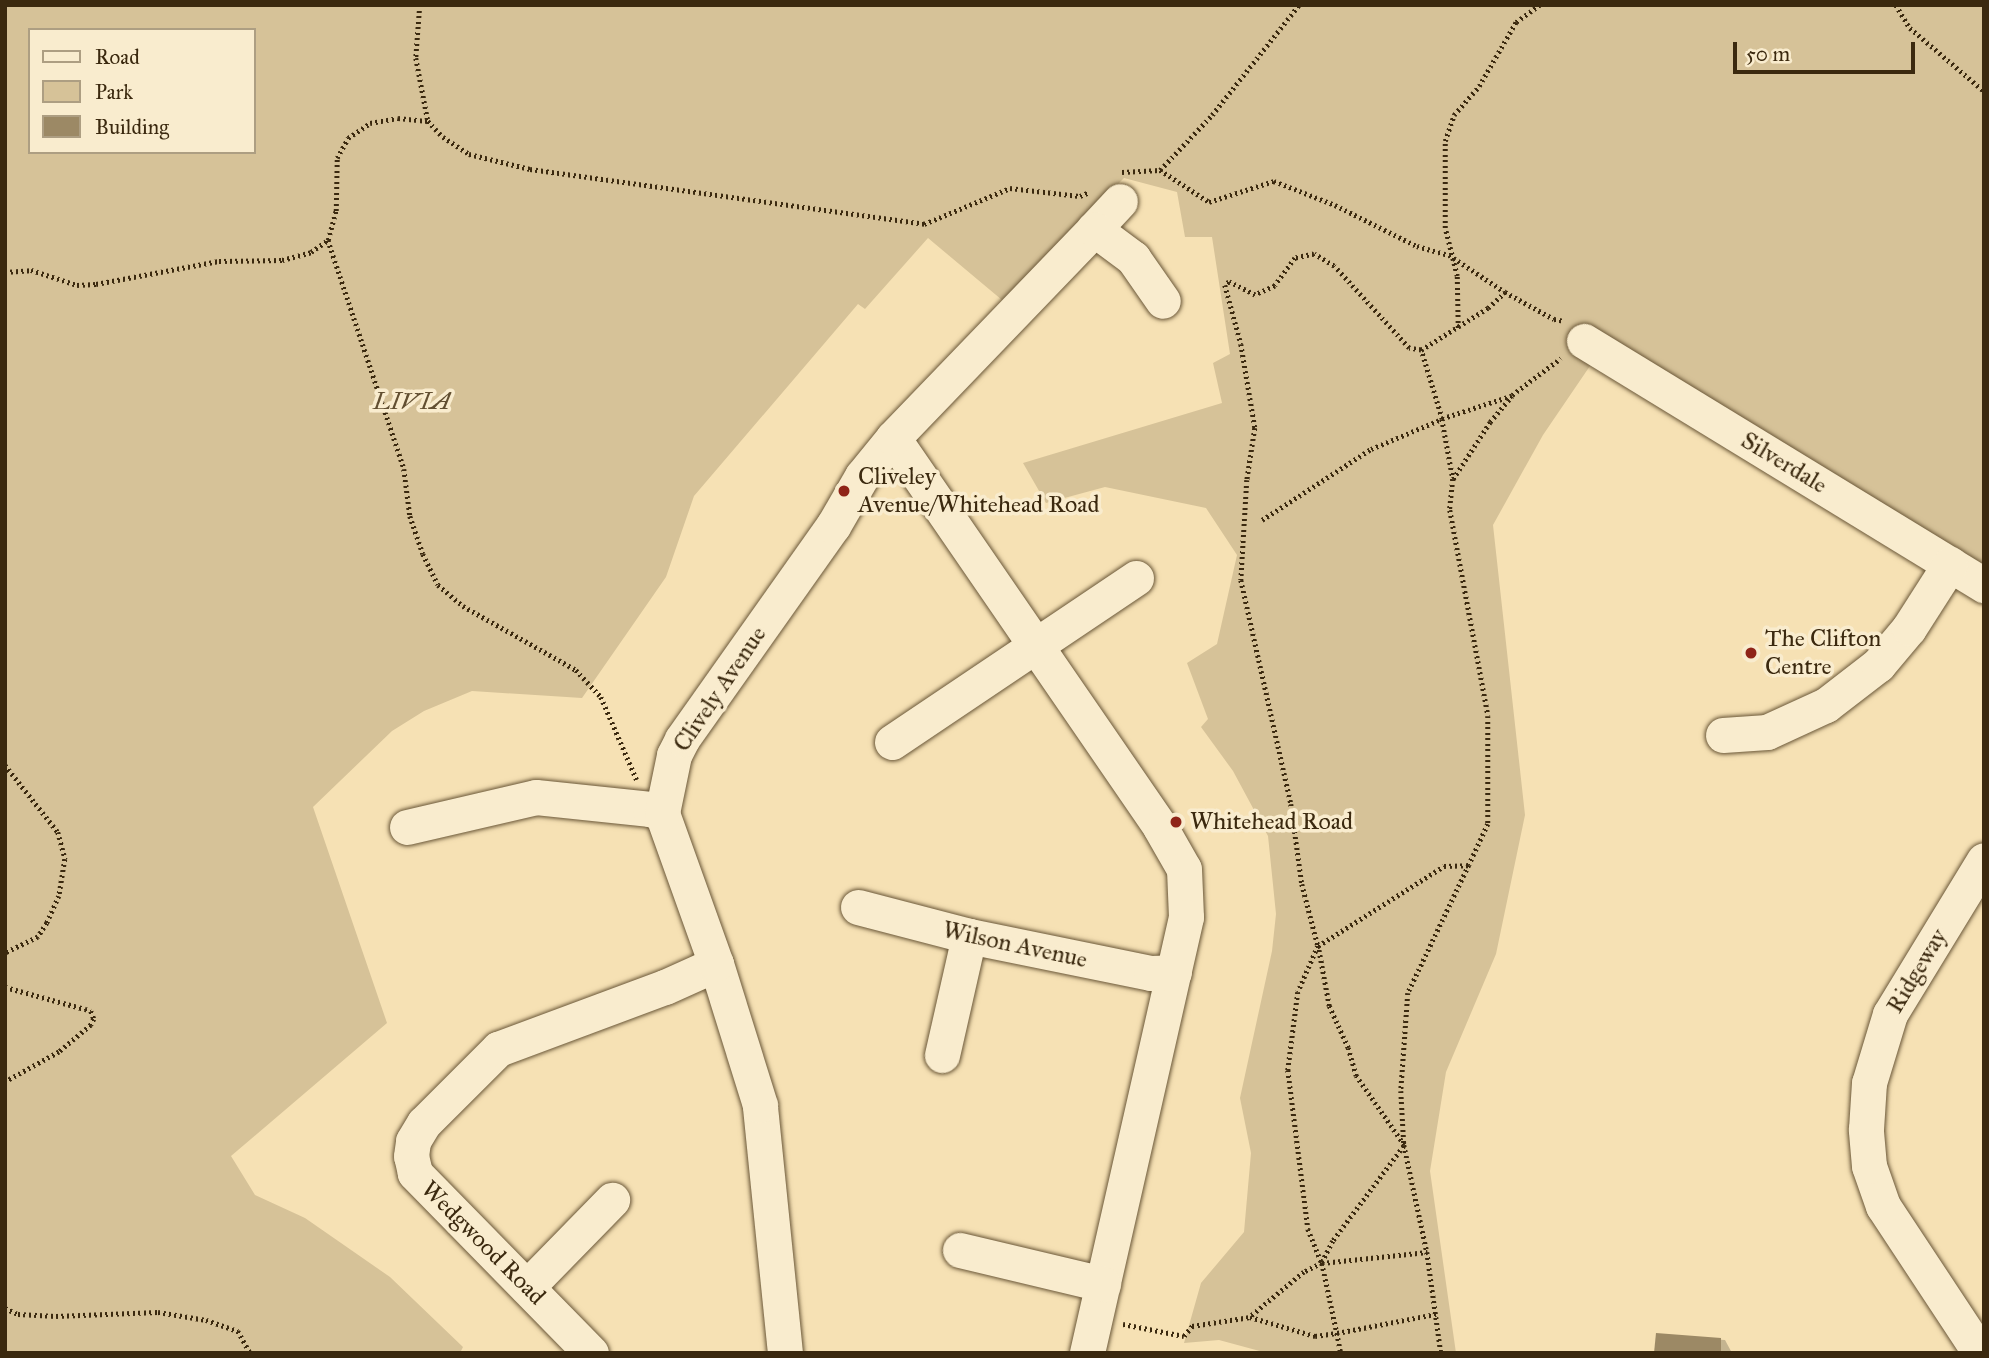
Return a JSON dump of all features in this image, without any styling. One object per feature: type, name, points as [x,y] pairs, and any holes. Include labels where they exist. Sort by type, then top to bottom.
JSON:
[{"type":"street","name":"Clively Avenue","points":[[785,1353],[760,1105],[716,964],[656,811],[682,739],[833,526],[862,476],[893,438],[1094,229],[1105,196]]},
{"type":"street","points":[[1094,229],[1133,258],[1163,301]]},
{"type":"street","name":"Silverdale","points":[[1584,341],[1984,585]]},
{"type":"street","points":[[893,438],[1033,646],[1160,827],[1184,869],[1186,917],[1087,1353]]},
{"type":"street","points":[[1723,735],[1767,732],[1826,705],[1878,665],[1909,628],[1950,565]]},
{"type":"street","points":[[892,742],[1136,578]]},
{"type":"street","points":[[407,827],[536,797],[656,811]]},
{"type":"street","name":"Ridgeway","points":[[1980,1353],[1884,1206],[1869,1166],[1866,1129],[1869,1083],[1890,1014],[1973,901],[1984,860]]},
{"type":"street","name":"Wilson Avenue","points":[[858,907],[969,936],[1151,973],[1174,972]]},
{"type":"street","points":[[942,1055],[969,936]]},
{"type":"street","name":"Wedgwood Road","points":[[591,1353],[415,1173],[411,1156],[413,1141],[424,1123],[498,1049],[665,987],[716,964]]},
{"type":"street","points":[[527,1287],[612,1200]]},
{"type":"street","points":[[960,1250],[1103,1284]]},
{"type":"path","points":[[420,5],[416,58],[428,121],[443,137],[470,154],[530,169],[924,224],[1010,188],[1105,196],[1112,195],[1110,182],[1125,170],[1160,170],[1209,202],[1274,181],[1335,205],[1417,246],[1449,255],[1505,292],[1554,319],[1573,323],[1590,333],[1584,341],[1512,396],[1490,422],[1453,479]]},
{"type":"path","points":[[1160,170],[1213,115],[1299,5]]},
{"type":"path","points":[[1458,328],[1457,276],[1449,255],[1443,188],[1446,142],[1454,115],[1479,86],[1516,22],[1539,5]]},
{"type":"path","points":[[1896,5],[1910,28],[1984,91]]},
{"type":"path","points":[[428,121],[398,118],[370,122],[348,138],[337,158],[336,211],[328,240],[404,469],[410,516],[423,554],[438,585],[463,606],[576,670],[601,697],[656,811]]},
{"type":"path","points":[[5,272],[31,270],[77,285],[96,285],[219,261],[282,260],[311,252],[328,240]]},
{"type":"path","points":[[1404,1145],[1356,1076],[1348,1048],[1329,1006],[1318,946],[1302,884],[1291,804],[1241,580],[1247,480],[1255,428],[1241,344],[1225,285],[1229,282],[1255,295],[1275,286],[1295,258],[1314,254],[1334,266],[1409,348],[1421,350],[1458,328],[1505,292]]},
{"type":"path","points":[[1421,350],[1441,419],[1453,479],[1450,510],[1488,716],[1488,824],[1408,993],[1401,1091],[1404,1145],[1427,1252],[1441,1353]]},
{"type":"path","points":[[1262,520],[1371,449],[1441,419],[1512,396]]},
{"type":"path","points":[[5,765],[58,832],[65,859],[62,884],[47,923],[33,940],[5,953]]},
{"type":"path","points":[[1341,1353],[1322,1263],[1308,1229],[1288,1070],[1298,992],[1318,946],[1444,866],[1469,866]]},
{"type":"path","points":[[5,987],[91,1011],[94,1018],[91,1025],[58,1052],[5,1082]]},
{"type":"path","points":[[1322,1263],[1333,1241],[1404,1145]]},
{"type":"path","points":[[1250,1317],[1304,1272],[1322,1263],[1427,1252]]},
{"type":"path","points":[[5,1308],[18,1314],[56,1316],[158,1312],[205,1320],[238,1331],[250,1353]]},
{"type":"path","points":[[1095,1318],[1184,1336],[1192,1326],[1250,1317],[1315,1336],[1436,1314]]},
{"type":"green space","name":"LIVIA","points":[[5,5],[1984,5],[1984,566],[1609,338],[1543,435],[1493,525],[1525,815],[1496,954],[1446,1072],[1430,1171],[1456,1353],[1267,1353],[1219,1340],[1184,1343],[1201,1283],[1244,1232],[1251,1153],[1240,1098],[1272,951],[1276,914],[1268,836],[1233,771],[1201,727],[1208,719],[1187,663],[1217,644],[1237,555],[1206,508],[1105,487],[1046,503],[1023,463],[1222,403],[1213,363],[1230,354],[1212,237],[1185,237],[1177,192],[1124,178],[1002,300],[928,238],[865,309],[858,304],[694,496],[666,577],[582,698],[472,691],[424,711],[392,731],[313,807],[387,1023],[231,1156],[255,1195],[305,1218],[390,1277],[463,1347],[460,1353],[5,1353]]},
{"type":"building","points":[[1656,1333],[1721,1338],[1721,1353],[1654,1353]]},
{"type":"place","name":"Cliveley Avenue/Whitehead Road","points":[[844,491]]},
{"type":"place","name":"The Clifton Centre","points":[[1751,653]]},
{"type":"place","name":"Whitehead Road","points":[[1176,822]]}]
